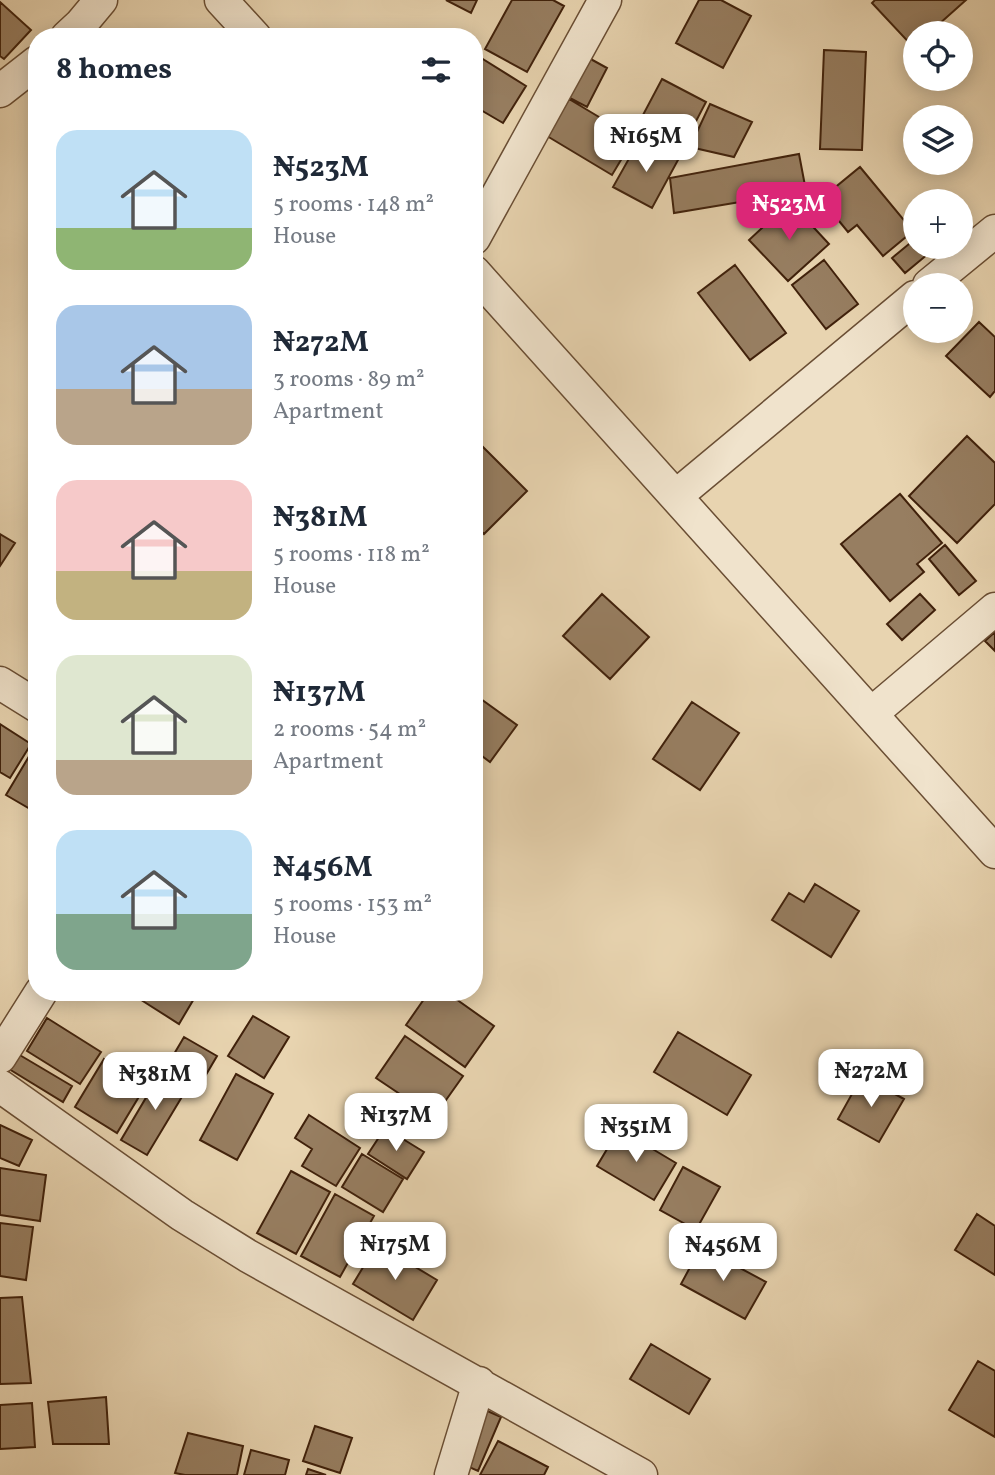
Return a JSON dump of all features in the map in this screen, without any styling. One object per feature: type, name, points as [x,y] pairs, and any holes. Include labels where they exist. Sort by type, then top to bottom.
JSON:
[{"type":"street","points":[[77,28],[100,0]]},
{"type":"street","points":[[221,0],[247,28]]},
{"type":"street","points":[[483,222],[605,0]]},
{"type":"street","points":[[0,91],[28,69]]},
{"type":"street","points":[[944,273],[995,231]]},
{"type":"street","points":[[483,282],[995,852]]},
{"type":"street","points":[[676,496],[903,307]]},
{"type":"street","points":[[872,715],[995,609]]},
{"type":"street","points":[[0,683],[28,700]]},
{"type":"street","points":[[0,1057],[35,1001]]},
{"type":"street","points":[[0,1086],[248,1256],[479,1382],[641,1475]]},
{"type":"street","points":[[451,1475],[479,1382]]},
{"type":"building","points":[[446,0],[477,0],[471,13]]},
{"type":"building","points":[[512,0],[553,0],[564,6],[527,72],[485,49]]},
{"type":"building","points":[[699,0],[721,0],[751,16],[723,68],[676,43]]},
{"type":"building","points":[[875,0],[966,0],[942,21],[903,21],[903,36],[872,3]]},
{"type":"building","points":[[0,2],[29,28],[28,33],[4,59],[0,56]]},
{"type":"building","points":[[824,50],[866,52],[862,150],[820,149]]},
{"type":"building","points":[[587,57],[607,68],[587,107],[566,96]]},
{"type":"building","points":[[483,59],[526,86],[503,123],[483,111]]},
{"type":"building","points":[[662,79],[706,102],[679,154],[635,130]]},
{"type":"building","points":[[569,99],[634,138],[612,175],[547,136]]},
{"type":"building","points":[[710,104],[752,122],[734,157],[690,147]]},
{"type":"building","points":[[640,139],[678,160],[652,208],[613,187]]},
{"type":"building","points":[[799,154],[806,191],[674,213],[670,178]]},
{"type":"building","points":[[860,167],[903,219],[903,239],[883,256],[857,225],[848,232],[821,199]]},
{"type":"building","points":[[790,202],[829,244],[788,281],[749,240]]},
{"type":"building","points":[[903,249],[903,259],[922,259],[905,273],[892,258]]},
{"type":"building","points":[[824,260],[858,304],[826,329],[792,285]]},
{"type":"building","points":[[735,265],[786,333],[750,360],[698,293]]},
{"type":"building","points":[[979,322],[995,337],[995,391],[990,397],[946,356],[959,343],[973,343],[973,328]]},
{"type":"building","points":[[967,436],[995,463],[995,504],[957,543],[909,496]]},
{"type":"building","points":[[483,447],[527,491],[483,533]]},
{"type":"building","points":[[900,494],[942,543],[917,564],[924,572],[890,601],[841,544]]},
{"type":"building","points":[[0,534],[15,543],[0,566]]},
{"type":"building","points":[[945,545],[976,581],[959,595],[929,559]]},
{"type":"building","points":[[602,594],[649,637],[610,679],[563,636]]},
{"type":"building","points":[[920,594],[935,610],[902,640],[887,624]]},
{"type":"building","points":[[995,632],[995,651],[985,641]]},
{"type":"building","points":[[483,700],[517,725],[490,762],[483,757]]},
{"type":"building","points":[[692,702],[739,733],[700,790],[653,759]]},
{"type":"building","points":[[0,724],[28,742],[28,749],[10,778],[0,772]]},
{"type":"building","points":[[28,758],[28,808],[6,795]]},
{"type":"building","points":[[815,884],[859,911],[831,957],[772,920],[789,893],[804,902]]},
{"type":"building","points":[[143,1001],[193,1001],[179,1024]]},
{"type":"building","points":[[423,1001],[459,1001],[494,1026],[465,1067],[406,1025]]},
{"type":"building","points":[[253,1016],[289,1037],[264,1078],[228,1056]]},
{"type":"building","points":[[47,1018],[101,1052],[80,1084],[27,1051]]},
{"type":"building","points":[[678,1032],[751,1075],[727,1115],[654,1072]]},
{"type":"building","points":[[405,1036],[463,1076],[434,1117],[376,1078]]},
{"type":"building","points":[[184,1037],[217,1056],[200,1085],[167,1066]]},
{"type":"building","points":[[18,1054],[72,1086],[63,1102],[9,1069]]},
{"type":"building","points":[[104,1059],[146,1085],[117,1133],[75,1107]]},
{"type":"building","points":[[163,1069],[189,1085],[147,1155],[121,1140]]},
{"type":"building","points":[[236,1074],[273,1094],[237,1160],[200,1140]]},
{"type":"building","points":[[862,1076],[904,1099],[879,1142],[838,1119]]},
{"type":"building","points":[[309,1115],[360,1148],[336,1186],[302,1166],[312,1149],[295,1138]]},
{"type":"building","points":[[0,1125],[32,1140],[19,1166],[0,1158]]},
{"type":"building","points":[[385,1128],[424,1152],[407,1179],[368,1154]]},
{"type":"building","points":[[619,1129],[676,1163],[654,1200],[597,1166]]},
{"type":"building","points":[[362,1154],[403,1179],[383,1212],[342,1187]]},
{"type":"building","points":[[683,1167],[720,1187],[696,1230],[660,1210]]},
{"type":"building","points":[[0,1168],[46,1175],[40,1221],[0,1215]]},
{"type":"building","points":[[291,1171],[330,1192],[296,1254],[257,1233]]},
{"type":"building","points":[[335,1194],[374,1216],[340,1277],[301,1256]]},
{"type":"building","points":[[977,1214],[995,1226],[995,1275],[955,1250]]},
{"type":"building","points":[[0,1223],[33,1227],[26,1280],[0,1276]]},
{"type":"building","points":[[377,1244],[437,1280],[413,1320],[353,1284]]},
{"type":"building","points":[[701,1247],[766,1282],[745,1319],[681,1284]]},
{"type":"building","points":[[22,1297],[31,1383],[0,1384],[0,1298]]},
{"type":"building","points":[[651,1344],[710,1379],[689,1414],[630,1379]]},
{"type":"building","points":[[978,1361],[995,1371],[995,1437],[949,1410]]},
{"type":"building","points":[[106,1397],[109,1444],[53,1444],[48,1402]]},
{"type":"building","points":[[32,1403],[35,1447],[0,1449],[0,1405]]},
{"type":"building","points":[[483,1409],[501,1417],[478,1471],[460,1463]]},
{"type":"building","points":[[315,1426],[352,1438],[340,1473],[303,1461]]},
{"type":"building","points":[[188,1433],[243,1446],[237,1475],[175,1473]]},
{"type":"building","points":[[498,1441],[548,1467],[544,1475],[480,1475]]},
{"type":"building","points":[[251,1450],[289,1460],[285,1475],[244,1475]]},
{"type":"building","points":[[308,1469],[326,1475],[306,1475]]}]
